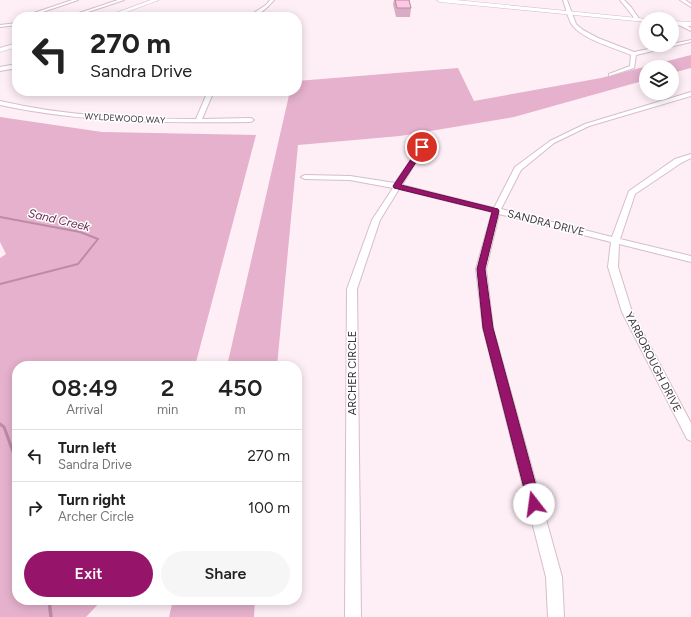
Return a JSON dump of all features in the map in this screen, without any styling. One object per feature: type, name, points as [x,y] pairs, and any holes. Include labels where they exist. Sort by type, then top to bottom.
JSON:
[{"type":"street","points":[[39,12],[76,0]]},
{"type":"street","points":[[84,12],[122,0]]},
{"type":"street","points":[[122,12],[156,0]]},
{"type":"street","points":[[258,12],[268,5],[272,0]]},
{"type":"street","points":[[440,0],[638,19]]},
{"type":"street","points":[[565,0],[574,25],[581,31],[596,39],[634,54],[642,52]]},
{"type":"street","points":[[622,0],[638,19]]},
{"type":"street","points":[[682,0],[691,6]]},
{"type":"street","points":[[681,24],[691,24]]},
{"type":"street","points":[[681,24],[691,30]]},
{"type":"street","points":[[0,26],[12,25]]},
{"type":"street","points":[[679,43],[691,41]]},
{"type":"street","points":[[0,50],[12,46]]},
{"type":"street","points":[[611,75],[632,67],[634,54]]},
{"type":"street","points":[[0,69],[12,67]]},
{"type":"street","points":[[556,617],[554,577],[488,328],[481,269],[496,211],[518,169],[552,142],[587,125],[691,94]]},
{"type":"street","points":[[198,121],[209,96]]},
{"type":"street","name":"WYLDEWOOD WAY","points":[[0,103],[31,110],[61,114],[115,118],[198,121],[252,120]]},
{"type":"street","name":"ARCHER CIRCLE","points":[[353,617],[352,289],[376,220],[422,147]]},
{"type":"street","name":"YARBOROUGH DRIVE","points":[[691,156],[678,161],[632,193],[615,240],[613,267],[627,312],[691,436]]},
{"type":"street","name":"SANDRA DRIVE","points":[[305,176],[350,178],[397,186],[691,259]]},
{"type":"shaded area","points":[[691,55],[691,68],[679,71],[679,60],[671,60]]},
{"type":"shaded area","points":[[458,68],[474,101],[601,78],[639,68],[639,82],[514,117],[400,136],[298,145],[277,361],[228,361],[289,96],[302,96],[302,81]]},
{"type":"shaded area","points":[[0,117],[102,132],[256,135],[196,361],[12,361],[12,605],[97,605],[86,617],[0,617],[0,258],[6,254],[0,242]]},
{"type":"shaded area","points":[[172,605],[255,605],[254,617],[169,617]]},
{"type":"building","points":[[395,0],[409,0],[411,8],[397,8]]},
{"type":"waterway","name":"Sand Creek","points":[[0,217],[80,232],[98,239],[78,264],[0,284]]},
{"type":"waterway","name":"Sand Creek","points":[[0,424],[4,427],[11,446]]},
{"type":"waterway","name":"Sand Creek","points":[[50,605],[51,617]]},
{"type":"route","points":[[422,147],[397,186],[496,211],[481,269],[488,328],[534,504]]}]
